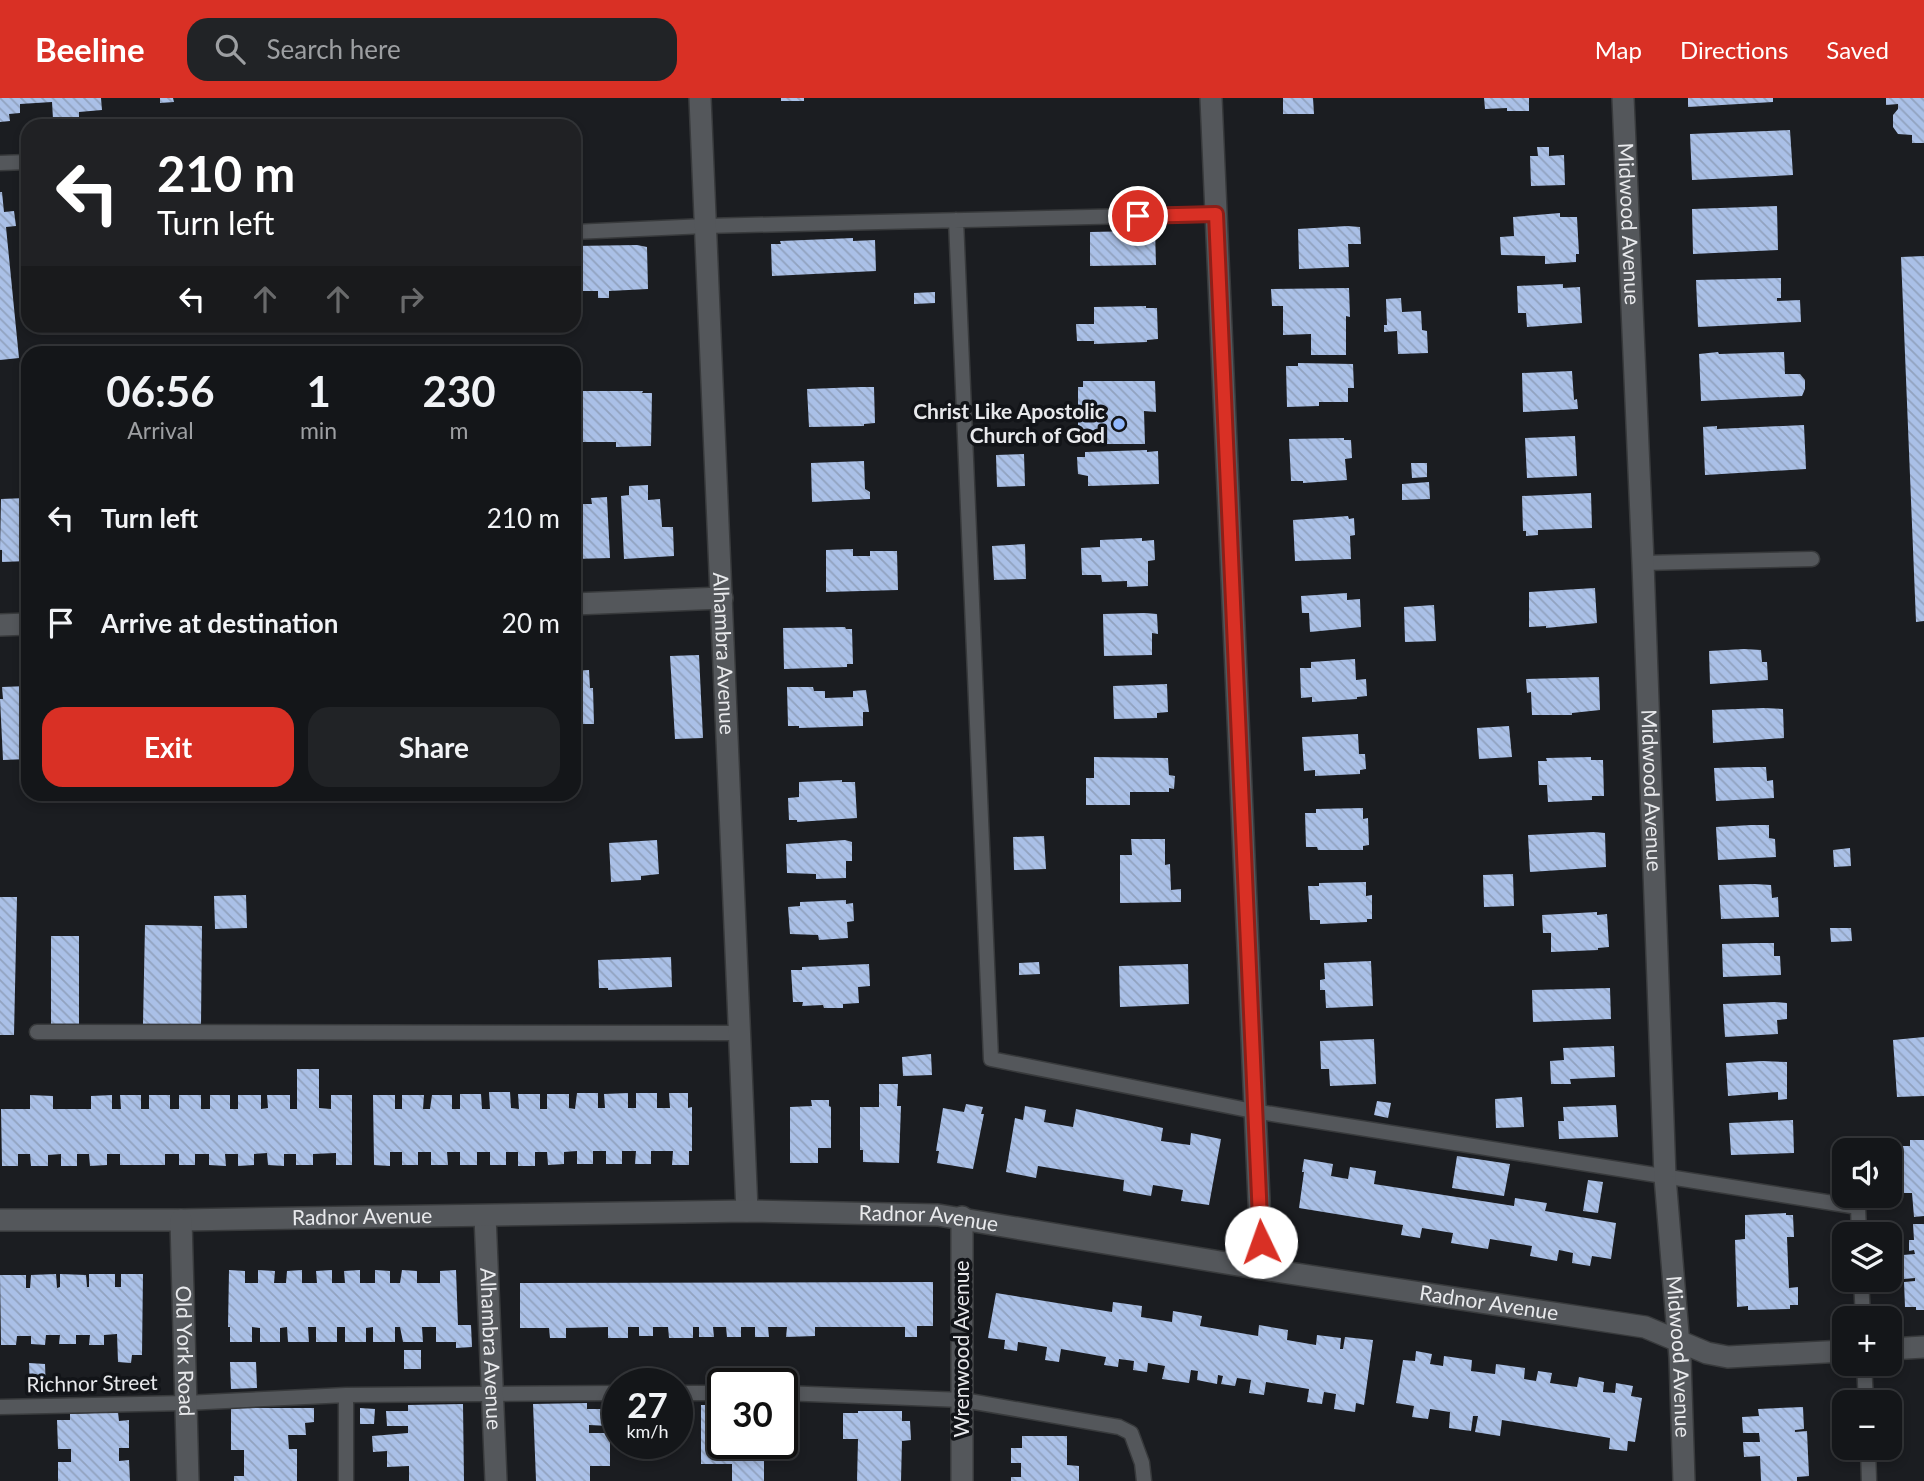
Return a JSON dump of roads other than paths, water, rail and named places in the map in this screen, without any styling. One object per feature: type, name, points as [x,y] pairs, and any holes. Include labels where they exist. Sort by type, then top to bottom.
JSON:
[{"type":"street","name":"Alhambra Avenue","points":[[700,98],[747,1211]]},
{"type":"street","points":[[1212,98],[1253,1111],[1262,1269]]},
{"type":"street","name":"Midwood Avenue","points":[[1623,98],[1665,1177],[1678,1339],[1684,1481]]},
{"type":"street","points":[[581,604],[722,598]]},
{"type":"street","points":[[0,625],[21,624]]},
{"type":"street","name":"Radnor Avenue","points":[[0,1220],[181,1220],[747,1211],[962,1217],[1262,1269],[1645,1327],[1707,1353],[1728,1357],[1832,1352]]},
{"type":"street","name":"Alhambra Avenue","points":[[485,1216],[496,1481]]},
{"type":"street","name":"Wrenwood Avenue","points":[[962,1217],[962,1481]]},
{"type":"street","name":"Old York Road","points":[[181,1220],[188,1481]]},
{"type":"street","points":[[1902,1348],[1924,1347]]},
{"type":"lane","points":[[0,163],[21,162]]},
{"type":"lane","points":[[581,232],[705,226],[1216,214]]},
{"type":"lane","points":[[956,220],[992,1059],[1253,1111],[1858,1207],[1859,1222]]},
{"type":"lane","points":[[1643,563],[1812,559]]},
{"type":"lane","points":[[37,1032],[740,1033]]},
{"type":"lane","name":"Richnor Street","points":[[0,1406],[186,1404],[346,1395],[602,1393]]},
{"type":"lane","points":[[798,1394],[963,1400],[1119,1427],[1131,1433],[1142,1463],[1144,1481]]},
{"type":"lane","points":[[346,1395],[346,1481]]},
{"type":"lane","points":[[1868,1460],[1869,1481]]},
{"type":"place","name":"Christ Like Apostolic Church of God","points":[[1119,424]]}]
